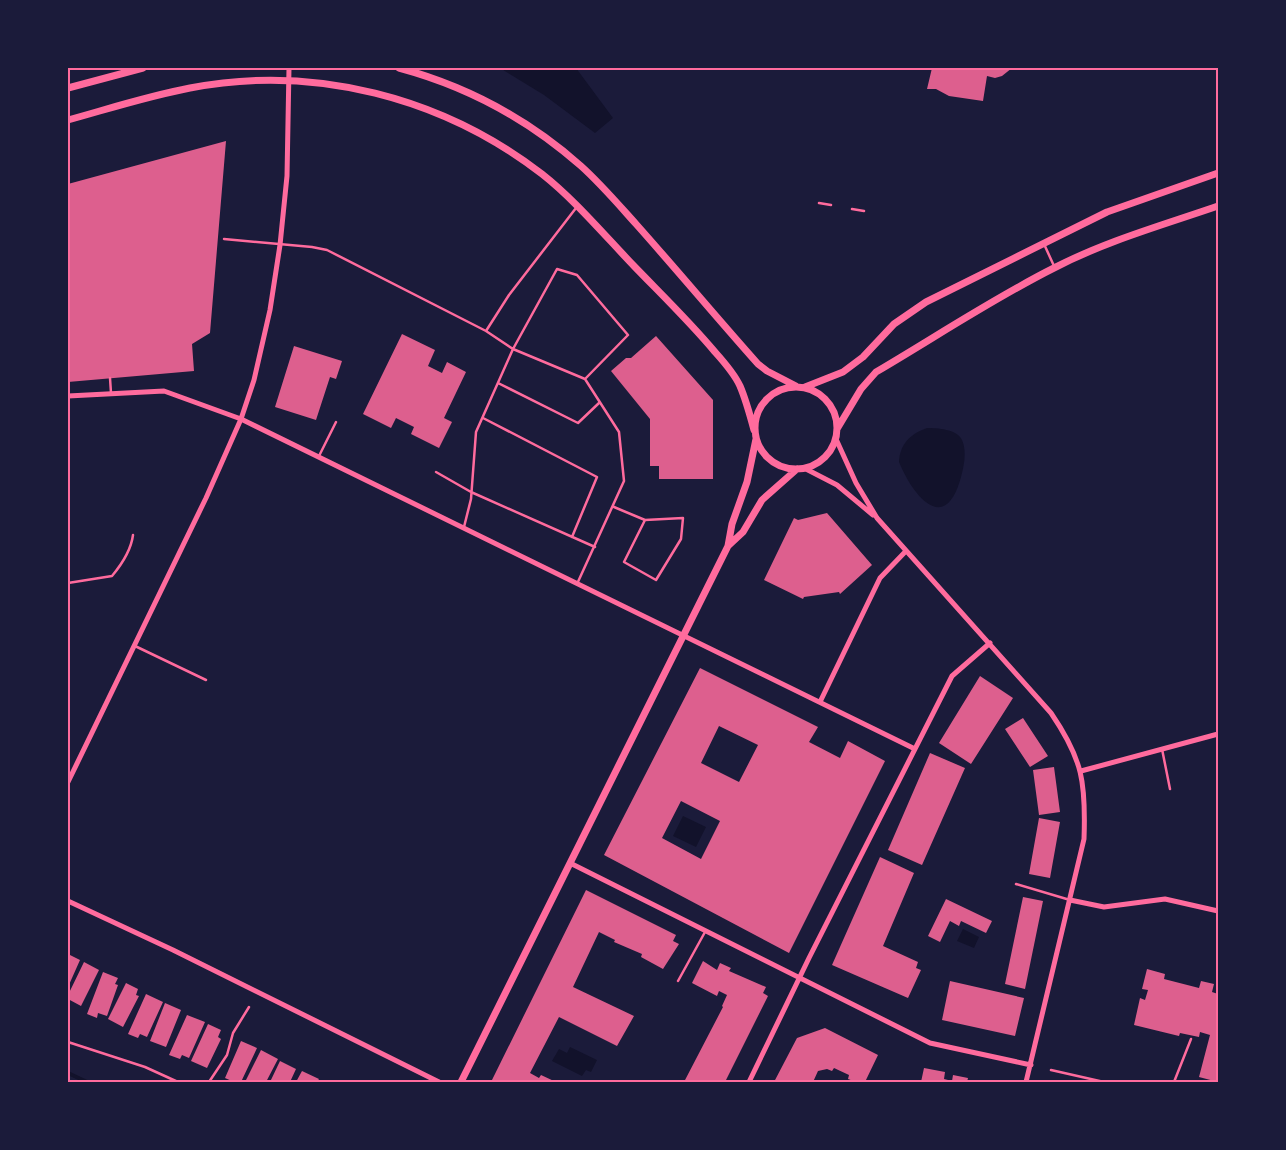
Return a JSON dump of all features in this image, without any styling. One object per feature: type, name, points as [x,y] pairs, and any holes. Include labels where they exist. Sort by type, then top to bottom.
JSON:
[{"type":"main road","points":[[68,88],[143,68]]},
{"type":"main road","points":[[399,68],[448,84],[476,96],[539,134],[580,165],[646,235],[758,364],[767,371],[796,386],[814,390],[828,402],[834,411],[837,429],[836,439],[827,456],[819,462],[800,469],[762,500],[743,532],[728,546]]},
{"type":"main road","points":[[68,120],[190,88],[243,81],[288,80],[365,90],[410,102],[462,123],[491,139],[543,175],[576,208],[699,334],[728,367],[740,384],[760,449],[773,463],[800,469]]},
{"type":"main road","points":[[805,387],[843,372],[863,356],[894,324],[926,302],[1107,212],[1218,173]]},
{"type":"main road","points":[[837,429],[861,389],[876,372],[1054,268],[1118,240],[1218,206]]},
{"type":"main road","points":[[754,430],[758,411],[762,403],[777,391],[796,386]]},
{"type":"main road","points":[[461,1082],[728,546],[732,524],[747,482],[756,439]]},
{"type":"street","points":[[68,782],[135,646],[241,419],[254,380],[268,318],[280,245],[287,176],[289,68]]},
{"type":"street","points":[[68,396],[164,391],[241,419],[915,749]]},
{"type":"street","points":[[836,439],[856,483],[877,518],[905,552],[990,643],[1051,713],[1067,736],[1081,771],[1085,807],[1084,839],[1026,1082]]},
{"type":"street","points":[[800,469],[837,485],[877,518]]},
{"type":"street","points":[[820,702],[880,578],[905,552]]},
{"type":"street","points":[[749,1082],[952,676],[990,643]]},
{"type":"street","points":[[1081,771],[1218,734]]},
{"type":"street","points":[[570,863],[930,1043],[1030,1065]]},
{"type":"street","points":[[1070,900],[1104,907],[1164,899],[1218,911]]},
{"type":"street","points":[[68,900],[439,1082]]},
{"type":"lane","points":[[486,331],[509,295],[576,208]]},
{"type":"lane","points":[[224,239],[327,250],[486,331],[513,349],[585,380],[618,432],[624,481],[578,584]]},
{"type":"lane","points":[[1044,242],[1054,268]]},
{"type":"lane","points":[[463,528],[471,492],[476,432],[513,349],[557,269],[577,276],[628,335],[585,380]]},
{"type":"lane","points":[[110,378],[111,394]]},
{"type":"lane","points":[[498,383],[578,423],[599,403]]},
{"type":"lane","points":[[482,418],[597,477],[572,537]]},
{"type":"lane","points":[[319,457],[336,422]]},
{"type":"lane","points":[[436,472],[471,492],[595,547]]},
{"type":"lane","points":[[614,507],[644,520],[683,518],[681,539],[656,580],[624,562],[644,520]]},
{"type":"lane","points":[[68,583],[112,576],[122,564],[132,543],[133,535]]},
{"type":"lane","points":[[135,646],[206,680]]},
{"type":"lane","points":[[1162,749],[1170,789]]},
{"type":"lane","points":[[1016,884],[1070,900]]},
{"type":"lane","points":[[678,981],[706,930]]},
{"type":"path","points":[[819,203],[831,205]]},
{"type":"path","points":[[852,208],[864,211]]},
{"type":"path","points":[[209,1082],[227,1055],[233,1034],[249,1007]]},
{"type":"path","points":[[1174,1082],[1191,1040]]},
{"type":"path","points":[[68,1042],[146,1067],[178,1082]]},
{"type":"path","points":[[1051,1070],[1104,1082]]},
{"type":"shaded area","points":[[500,68],[576,68],[613,118],[595,133],[544,95]]},
{"type":"shaded area","points":[[927,428],[936,428],[956,433],[962,440],[964,449],[963,468],[954,495],[947,504],[938,507],[929,504],[912,487],[899,462],[901,450],[907,440]]},
{"type":"shaded area","points":[[683,816],[706,827],[696,847],[673,836]]},
{"type":"shaded area","points":[[963,929],[979,937],[974,948],[957,941]]},
{"type":"shaded area","points":[[570,1047],[597,1060],[591,1072],[586,1070],[582,1076],[552,1061],[559,1049],[567,1053]]},
{"type":"building","points":[[932,68],[1012,68],[1002,76],[995,78],[987,76],[983,101],[949,96],[936,89],[927,89]]},
{"type":"building","points":[[226,141],[210,333],[192,344],[194,371],[68,382],[68,184]]},
{"type":"building","points":[[402,334],[435,350],[428,366],[442,373],[447,362],[466,372],[444,418],[452,422],[439,448],[411,434],[414,427],[396,418],[391,428],[363,414]]},
{"type":"building","points":[[656,336],[713,400],[713,479],[659,479],[659,466],[650,466],[650,419],[611,371],[626,358],[631,358]]},
{"type":"building","points":[[294,346],[342,361],[336,379],[330,377],[316,420],[275,407]]},
{"type":"building","points":[[827,513],[872,565],[840,594],[839,592],[804,597],[803,599],[764,580],[794,518],[798,520]]},
{"type":"building","points":[[700,668],[818,727],[809,742],[840,758],[848,741],[885,761],[789,953],[604,855]],"holes":[[[719,726],[758,745],[739,782],[701,763]],[[681,801],[720,821],[701,859],[662,838]]]},
{"type":"building","points":[[980,676],[1013,698],[971,764],[939,743]]},
{"type":"building","points":[[1023,718],[1048,756],[1030,767],[1005,729]]},
{"type":"building","points":[[930,753],[965,768],[922,865],[888,850]]},
{"type":"building","points":[[1054,767],[1060,812],[1039,815],[1033,770]]},
{"type":"building","points":[[1039,818],[1060,822],[1050,878],[1029,874]]},
{"type":"building","points":[[880,857],[914,873],[883,946],[918,962],[916,968],[921,970],[908,998],[832,965]]},
{"type":"building","points":[[586,890],[676,935],[673,941],[679,944],[663,969],[641,957],[642,954],[614,942],[615,940],[599,932],[573,987],[634,1016],[617,1046],[559,1017],[530,1073],[539,1078],[541,1075],[556,1082],[491,1082]]},
{"type":"building","points":[[1023,897],[1043,901],[1025,989],[1005,984]]},
{"type":"building","points":[[946,899],[992,921],[986,933],[961,921],[959,926],[950,921],[940,942],[928,936]]},
{"type":"building","points":[[68,954],[80,960],[68,987]]},
{"type":"building","points":[[703,961],[717,970],[720,963],[731,968],[729,971],[766,987],[763,993],[768,996],[725,1082],[684,1082],[723,1007],[727,995],[719,991],[717,996],[692,983]]},
{"type":"building","points":[[84,962],[99,970],[81,1006],[68,999],[68,995]]},
{"type":"building","points":[[1147,969],[1165,974],[1164,979],[1199,988],[1201,981],[1214,984],[1212,992],[1218,994],[1218,1082],[1199,1077],[1210,1035],[1200,1032],[1199,1037],[1180,1033],[1179,1036],[1134,1025],[1140,998],[1145,1000],[1148,990],[1142,989]]},
{"type":"building","points":[[103,972],[118,978],[115,984],[118,985],[107,1016],[98,1013],[97,1018],[87,1014]]},
{"type":"building","points":[[950,981],[1024,998],[1015,1036],[942,1020]]},
{"type":"building","points":[[126,983],[138,989],[136,995],[139,996],[123,1027],[108,1019]]},
{"type":"building","points":[[146,994],[163,1002],[147,1037],[140,1034],[138,1038],[128,1034]]},
{"type":"building","points":[[165,1003],[181,1010],[166,1047],[150,1041]]},
{"type":"building","points":[[187,1015],[205,1022],[189,1058],[182,1055],[180,1059],[169,1055]]},
{"type":"building","points":[[208,1024],[221,1030],[218,1037],[221,1039],[207,1068],[191,1061]]},
{"type":"building","points":[[825,1028],[878,1055],[865,1082],[856,1082],[848,1079],[849,1075],[834,1068],[832,1071],[827,1069],[818,1071],[813,1082],[774,1082],[797,1038]]},
{"type":"building","points":[[241,1041],[257,1048],[241,1082],[234,1082],[225,1078]]},
{"type":"building","points":[[261,1050],[278,1059],[266,1082],[245,1082]]},
{"type":"building","points":[[280,1061],[296,1069],[290,1082],[270,1082]]},
{"type":"building","points":[[924,1068],[945,1072],[944,1079],[952,1081],[953,1075],[968,1078],[967,1082],[921,1082]]},
{"type":"building","points":[[302,1071],[319,1079],[317,1082],[296,1082]]},
{"type":"waterway","points":[[68,1073],[87,1082]]}]
